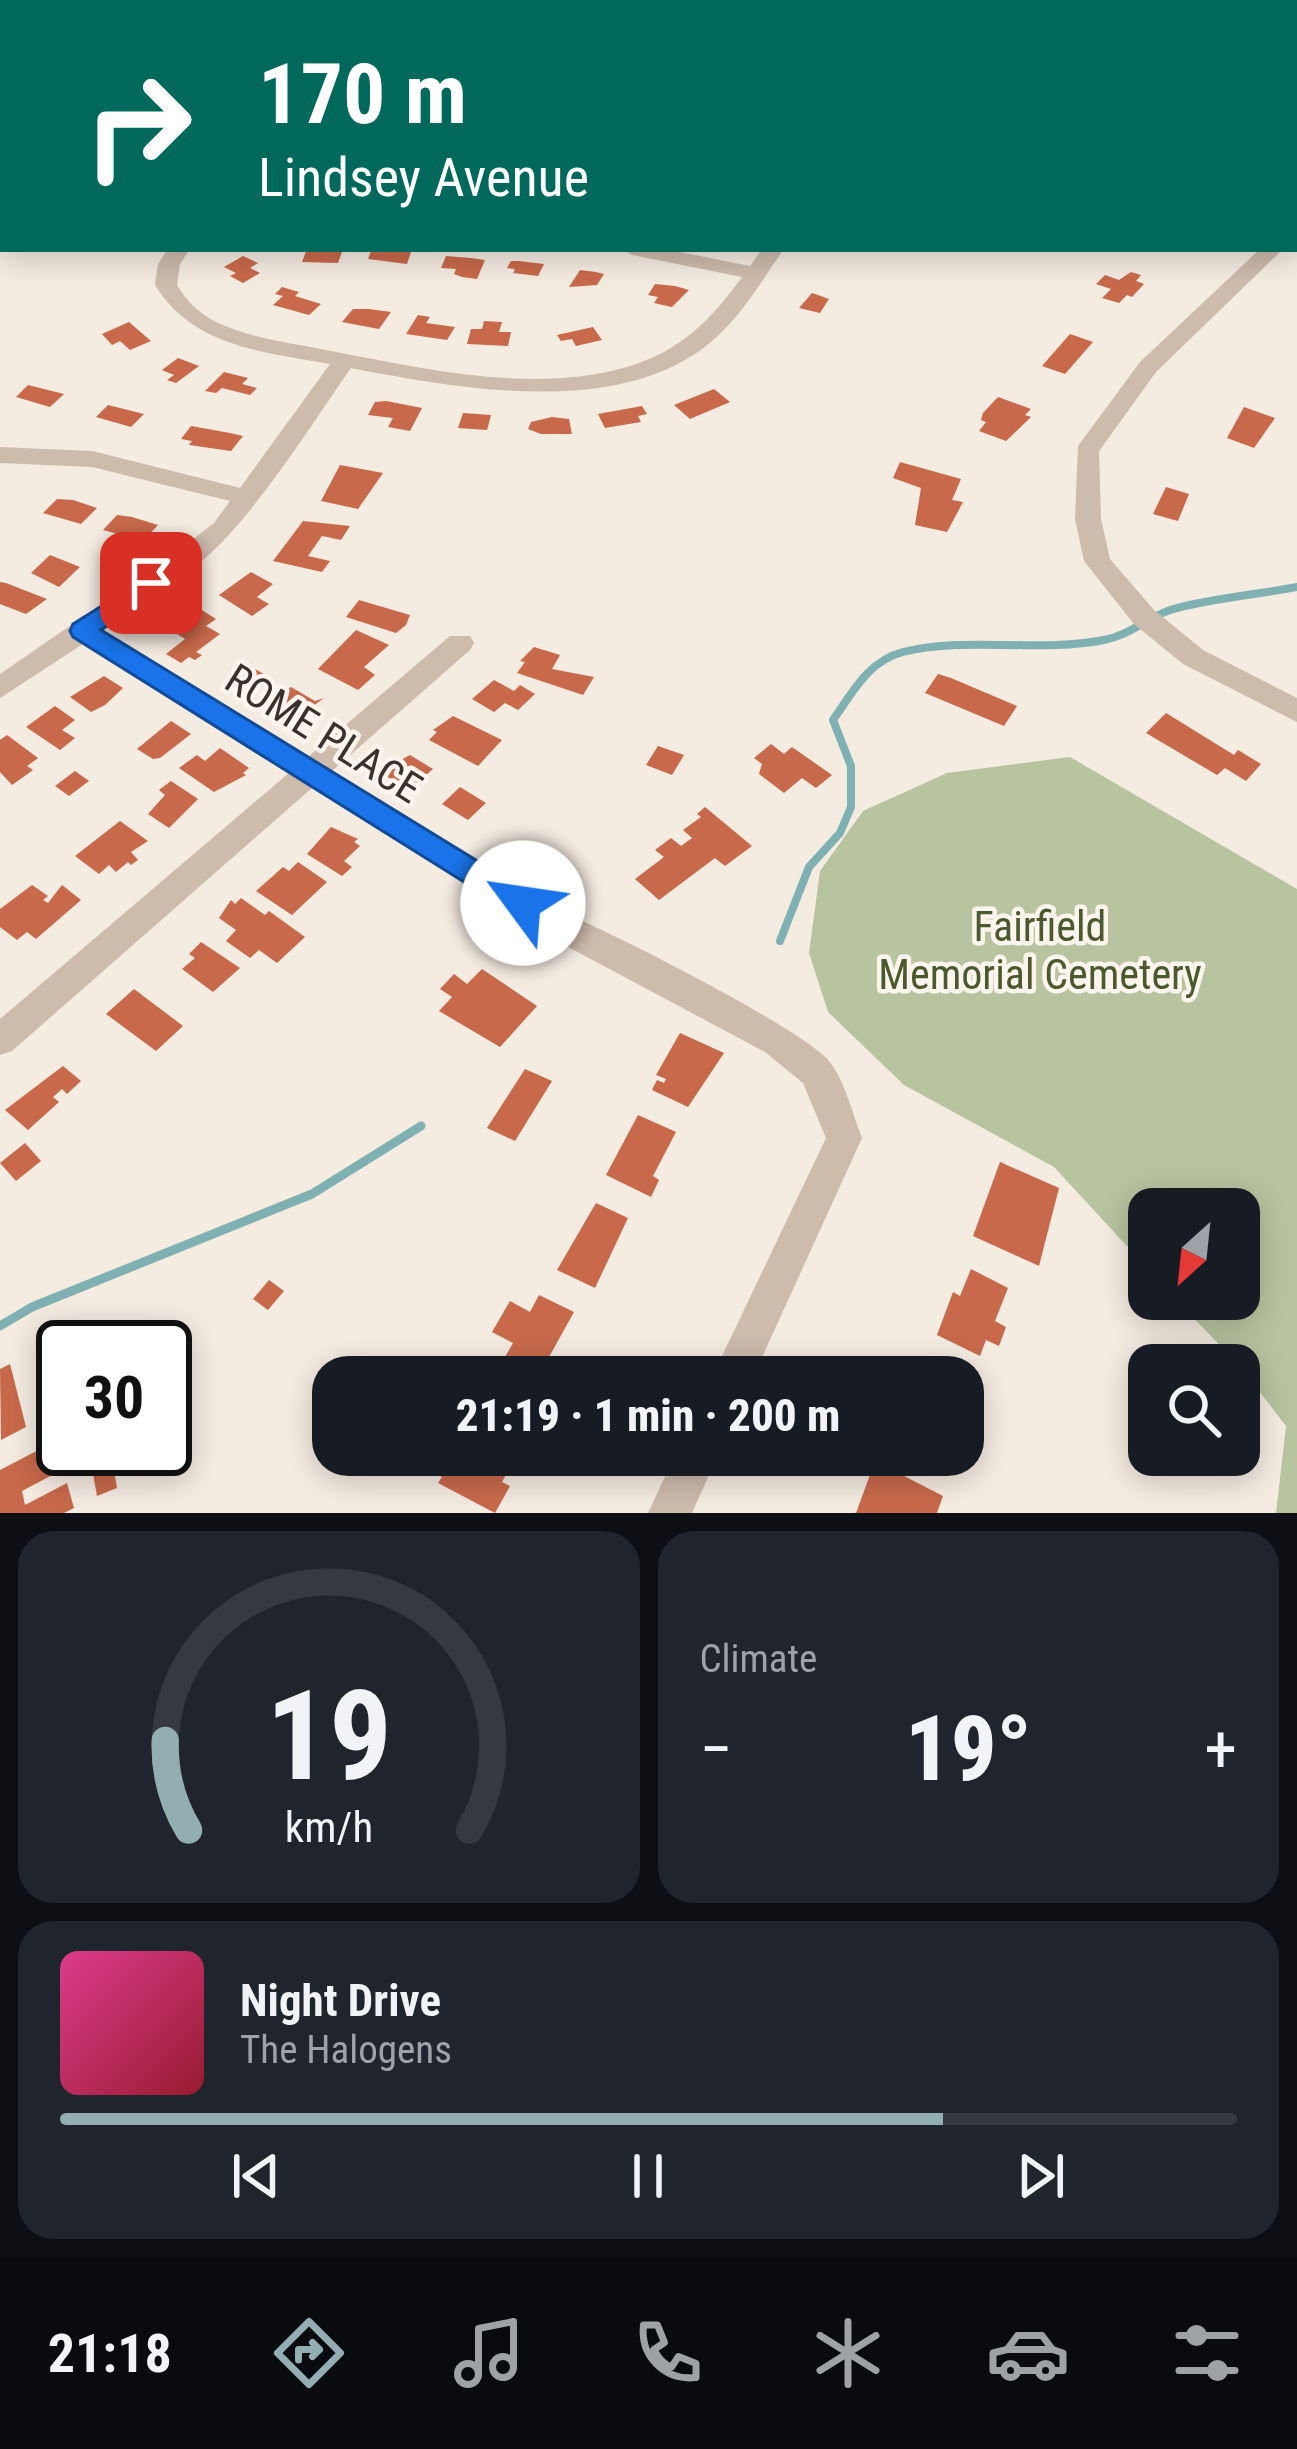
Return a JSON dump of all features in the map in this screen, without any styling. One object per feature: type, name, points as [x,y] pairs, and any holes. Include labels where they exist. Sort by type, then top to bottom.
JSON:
[{"type":"street","points":[[177,252],[169,264],[166,285],[193,318],[246,339],[458,379],[540,383],[634,371],[696,344],[728,314],[771,252]]},
{"type":"street","points":[[647,252],[754,273]]},
{"type":"street","points":[[1269,252],[1148,367],[1088,451],[1088,519],[1097,560],[1148,621],[1193,657],[1297,711]]},
{"type":"street","points":[[0,688],[223,529],[345,360]]},
{"type":"street","points":[[0,454],[69,456],[248,498]]},
{"type":"street","name":"ROME PLACE","points":[[82,631],[539,913],[777,1041],[817,1073],[844,1138],[742,1356]]},
{"type":"street","points":[[0,1040],[460,643]]},
{"type":"street","points":[[670,1513],[687,1476]]},
{"type":"green space","name":"Fairfield Memorial Cemetery","points":[[1070,757],[1297,889],[1297,1513],[1276,1513],[1286,1426],[1260,1392],[1260,1344],[1219,1344],[1195,1320],[1260,1320],[1260,1188],[1128,1188],[1128,1247],[1054,1167],[904,1085],[828,1012],[809,953],[820,871],[863,811],[947,773]]},
{"type":"building","points":[[306,252],[342,252],[338,263],[302,262]]},
{"type":"building","points":[[371,252],[411,252],[407,264],[368,259]]},
{"type":"building","points":[[243,256],[258,263],[250,268],[260,273],[243,283],[224,267]]},
{"type":"building","points":[[446,256],[485,260],[477,279],[441,268]]},
{"type":"building","points":[[511,261],[544,264],[538,276],[513,273],[515,269],[507,268]]},
{"type":"building","points":[[580,270],[604,274],[597,285],[569,287]]},
{"type":"building","points":[[1131,272],[1141,275],[1136,281],[1144,284],[1132,297],[1127,295],[1119,303],[1102,298],[1111,289],[1096,284],[1105,275],[1119,280]]},
{"type":"building","points":[[655,284],[689,290],[672,307],[654,303],[658,297],[648,295]]},
{"type":"building","points":[[282,287],[321,304],[309,315],[273,305],[283,296],[275,294]]},
{"type":"building","points":[[812,293],[829,299],[820,313],[799,308]]},
{"type":"building","points":[[353,309],[391,312],[379,329],[342,322]]},
{"type":"building","points":[[418,315],[430,317],[426,323],[455,327],[447,340],[406,334]]},
{"type":"building","points":[[484,321],[502,322],[499,332],[511,332],[508,346],[467,344],[471,329],[482,329]]},
{"type":"building","points":[[129,322],[151,341],[130,350],[120,341],[112,345],[102,334]]},
{"type":"building","points":[[593,327],[602,340],[576,346],[572,339],[561,341],[557,335]]},
{"type":"building","points":[[1070,334],[1093,342],[1065,374],[1042,366]]},
{"type":"building","points":[[178,358],[199,366],[176,383],[167,380],[174,375],[162,370]]},
{"type":"building","points":[[224,372],[248,378],[242,384],[257,388],[250,395],[222,388],[216,393],[205,391]]},
{"type":"building","points":[[28,385],[64,394],[50,407],[16,397]]},
{"type":"building","points":[[714,389],[730,402],[690,419],[674,405]]},
{"type":"building","points":[[998,397],[1031,409],[1025,415],[1031,417],[1006,441],[979,431],[986,422],[981,420],[983,413]]},
{"type":"building","points":[[375,402],[422,408],[410,431],[388,427],[393,418],[368,415]]},
{"type":"building","points":[[108,405],[144,414],[131,427],[96,417]]},
{"type":"building","points":[[642,406],[647,414],[638,416],[641,422],[605,428],[598,414]]},
{"type":"building","points":[[1244,407],[1275,418],[1254,448],[1227,438]]},
{"type":"building","points":[[463,413],[491,415],[487,430],[458,428]]},
{"type":"building","points":[[569,419],[572,434],[528,429],[531,422]]},
{"type":"building","points":[[191,426],[243,436],[231,451],[189,445],[192,441],[181,439]]},
{"type":"building","points":[[900,462],[961,479],[952,500],[963,502],[947,532],[915,525],[921,488],[893,478]]},
{"type":"building","points":[[340,465],[383,473],[358,509],[321,501]]},
{"type":"building","points":[[1166,487],[1189,494],[1178,521],[1153,514]]},
{"type":"building","points":[[57,499],[97,508],[81,524],[43,513]]},
{"type":"building","points":[[117,515],[158,525],[143,541],[103,530]]},
{"type":"building","points":[[303,521],[350,526],[341,540],[322,536],[308,556],[330,561],[322,572],[273,561]]},
{"type":"building","points":[[50,555],[80,567],[59,587],[31,573]]},
{"type":"building","points":[[251,572],[273,584],[257,597],[269,604],[252,616],[219,595]]},
{"type":"building","points":[[0,582],[47,599],[26,614],[0,604]]},
{"type":"building","points":[[359,600],[410,615],[406,625],[396,633],[346,617]]},
{"type":"building","points":[[194,605],[216,619],[206,626],[220,634],[196,652],[202,655],[181,663],[166,654],[185,639],[168,628]]},
{"type":"building","points":[[356,630],[389,645],[364,667],[375,675],[358,690],[318,669]]},
{"type":"building","points":[[534,647],[560,655],[552,669],[594,677],[583,695],[517,673],[525,662],[520,661]]},
{"type":"building","points":[[253,668],[271,678],[252,694],[234,683]]},
{"type":"building","points":[[938,674],[1017,706],[1004,726],[925,693]]},
{"type":"building","points":[[104,676],[123,688],[105,705],[91,712],[70,697]]},
{"type":"building","points":[[494,680],[514,691],[520,685],[535,694],[518,710],[505,703],[494,712],[472,699]]},
{"type":"building","points":[[291,687],[315,701],[324,698],[293,721],[260,699],[268,692],[277,698]]},
{"type":"building","points":[[55,706],[75,720],[62,730],[75,738],[60,750],[26,727]]},
{"type":"building","points":[[1166,713],[1234,755],[1238,750],[1261,764],[1246,781],[1225,768],[1217,775],[1146,733]]},
{"type":"building","points":[[453,716],[502,740],[478,766],[429,740],[437,732],[433,730]]},
{"type":"building","points":[[171,721],[191,734],[160,758],[137,749]]},
{"type":"building","points":[[7,735],[38,758],[27,766],[33,770],[12,785],[0,772],[0,740]]},
{"type":"building","points":[[771,744],[784,754],[792,747],[832,775],[816,788],[802,778],[784,793],[759,774],[762,764],[754,758]]},
{"type":"building","points":[[658,746],[684,755],[672,775],[646,765]]},
{"type":"building","points":[[220,748],[249,768],[246,775],[214,792],[179,768],[197,755],[205,761]]},
{"type":"building","points":[[410,755],[433,769],[409,790],[386,776]]},
{"type":"building","points":[[75,771],[89,781],[69,796],[55,786]]},
{"type":"building","points":[[171,781],[198,799],[169,828],[148,814],[165,795],[159,790]]},
{"type":"building","points":[[460,787],[486,803],[468,820],[442,804]]},
{"type":"building","points":[[705,807],[752,846],[725,866],[715,858],[659,900],[635,879],[664,857],[655,850],[671,838],[681,846],[692,838],[683,830],[701,817],[697,814]]},
{"type":"building","points":[[120,821],[148,841],[131,852],[138,860],[116,872],[109,865],[99,874],[75,856]]},
{"type":"building","points":[[331,827],[358,839],[354,842],[360,846],[344,861],[352,867],[342,876],[307,854]]},
{"type":"building","points":[[298,862],[327,882],[292,915],[256,891],[283,867],[289,871]]},
{"type":"building","points":[[32,885],[48,896],[43,900],[48,903],[62,885],[81,900],[36,939],[27,932],[17,940],[0,927],[0,909]]},
{"type":"building","points":[[241,898],[305,937],[277,963],[259,950],[250,958],[226,941],[236,930],[219,918],[231,900],[235,904]]},
{"type":"building","points":[[201,942],[240,968],[213,992],[182,969],[195,958],[189,954]]},
{"type":"building","points":[[482,969],[537,1006],[500,1047],[439,1011],[452,997],[440,989],[454,974],[467,984]]},
{"type":"building","points":[[134,989],[183,1026],[156,1051],[106,1014]]},
{"type":"building","points":[[680,1033],[724,1053],[688,1107],[652,1090],[657,1080],[664,1083],[666,1079],[656,1075]]},
{"type":"building","points":[[63,1066],[81,1081],[67,1094],[62,1089],[53,1097],[59,1102],[28,1130],[5,1110]]},
{"type":"building","points":[[525,1069],[552,1081],[515,1141],[487,1128]]},
{"type":"building","points":[[638,1115],[676,1132],[653,1176],[659,1180],[651,1197],[606,1175]]},
{"type":"building","points":[[25,1143],[41,1161],[16,1181],[0,1163]]},
{"type":"building","points":[[1000,1162],[1059,1188],[1039,1266],[973,1236]]},
{"type":"building","points":[[596,1203],[628,1218],[595,1288],[557,1270]]},
{"type":"building","points":[[971,1269],[1008,1288],[995,1321],[1006,1327],[999,1346],[986,1340],[980,1356],[937,1335],[953,1292],[960,1296]]},
{"type":"building","points":[[269,1280],[284,1291],[268,1310],[253,1299]]},
{"type":"building","points":[[539,1295],[574,1312],[550,1356],[506,1356],[513,1343],[492,1332],[510,1301],[530,1312]]},
{"type":"building","points":[[10,1364],[26,1427],[1,1440],[0,1369]]},
{"type":"building","points":[[36,1451],[36,1476],[50,1476],[22,1491],[25,1505],[67,1483],[74,1508],[64,1513],[0,1513],[0,1470]]},
{"type":"building","points":[[93,1476],[115,1476],[117,1488],[97,1496]]},
{"type":"building","points":[[505,1476],[502,1482],[510,1486],[495,1513],[438,1483],[442,1477]]},
{"type":"building","points":[[870,1476],[904,1476],[943,1496],[937,1513],[856,1513]]},
{"type":"waterway","points":[[780,941],[809,867],[840,833],[851,807],[851,766],[833,720],[880,662],[928,647],[1104,640],[1170,610],[1297,587]]},
{"type":"waterway","points":[[0,1326],[32,1307],[312,1194],[421,1126]]},
{"type":"route","points":[[151,583],[82,631],[523,903]]}]
